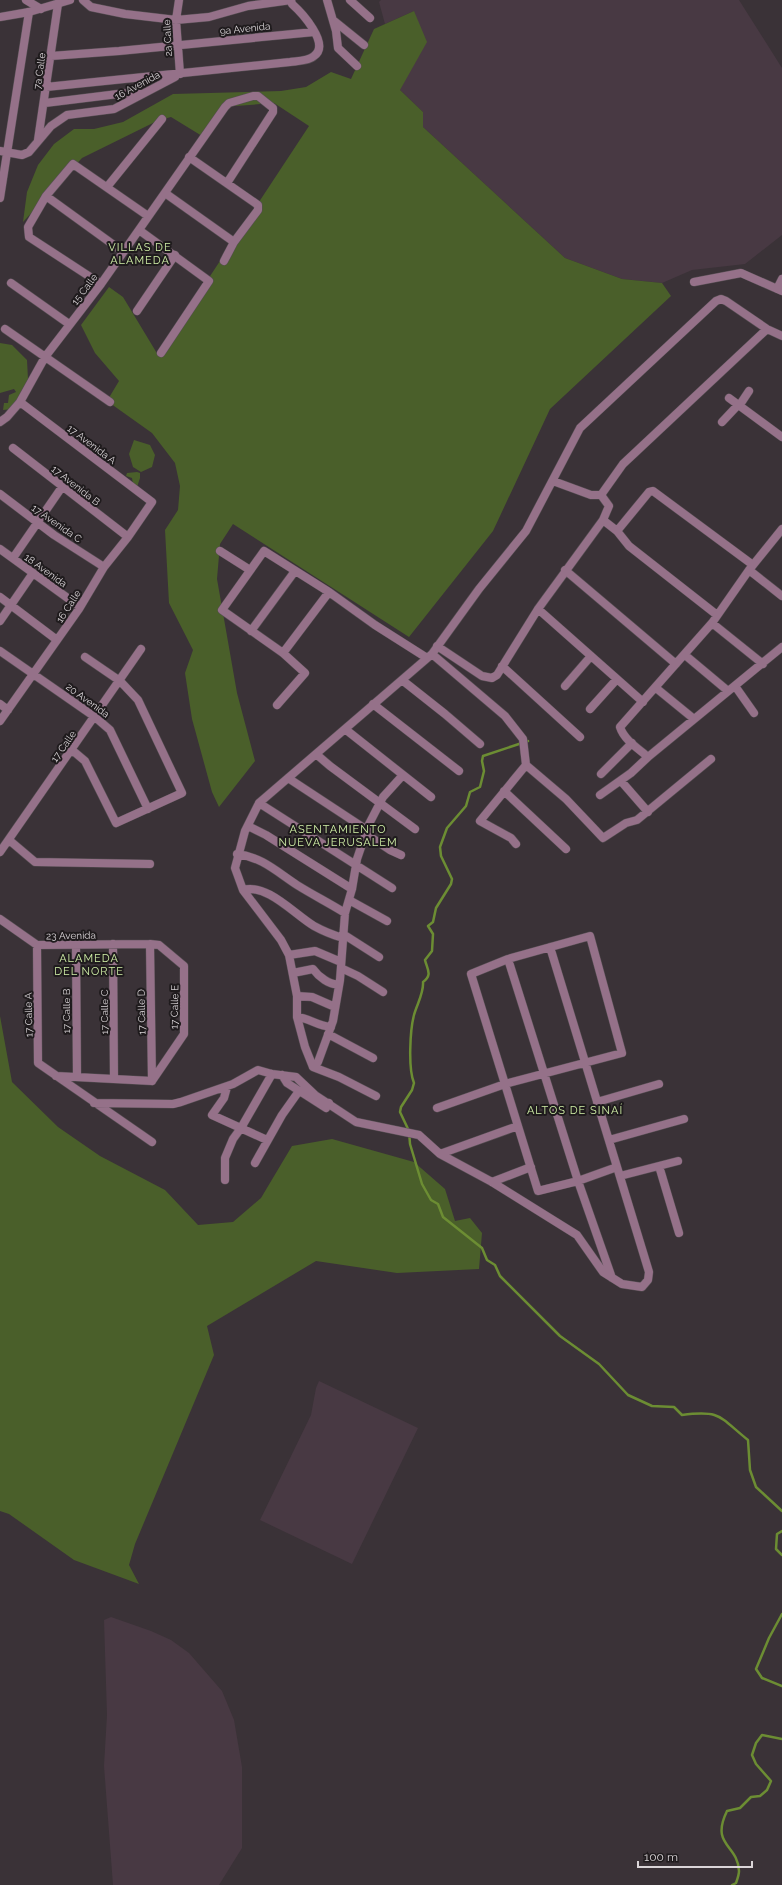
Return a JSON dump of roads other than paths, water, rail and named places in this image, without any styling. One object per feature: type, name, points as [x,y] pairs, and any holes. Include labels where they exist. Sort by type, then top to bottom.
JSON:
[{"type":"street","points":[[26,0],[40,9]]},
{"type":"street","points":[[0,18],[29,12],[70,0]]},
{"type":"street","points":[[46,87],[180,74],[313,57],[318,52],[319,46],[312,24],[292,4],[291,0],[246,3],[209,17],[176,20],[125,14],[91,7],[83,0]]},
{"type":"street","name":"2a Calle","points":[[179,0],[176,5],[176,20],[180,74]]},
{"type":"street","points":[[327,0],[334,20],[338,48],[357,66]]},
{"type":"street","points":[[350,0],[370,18]]},
{"type":"street","name":"7a Calle","points":[[38,140],[58,4]]},
{"type":"street","points":[[0,198],[4,152],[29,12]]},
{"type":"street","points":[[334,20],[364,46]]},
{"type":"street","name":"9a Avenida","points":[[51,56],[119,51],[178,44],[314,32]]},
{"type":"street","name":"16 Avenida","points":[[4,152],[22,155],[30,152],[38,140],[51,126],[67,115],[114,109],[180,74]]},
{"type":"street","points":[[44,102],[126,93],[143,94]]},
{"type":"street","name":"15 Calle","points":[[0,422],[7,418],[20,402],[45,358],[69,324],[101,284],[122,251],[139,230],[225,107],[229,103],[258,96],[274,110],[227,183]]},
{"type":"street","points":[[107,187],[162,120]]},
{"type":"street","points":[[189,157],[258,205],[258,210],[234,242],[224,261]]},
{"type":"street","points":[[101,284],[29,237],[28,227],[46,196],[73,164],[148,216]]},
{"type":"street","points":[[165,193],[234,242]]},
{"type":"street","points":[[46,196],[122,251]]},
{"type":"street","points":[[139,230],[209,281],[161,353]]},
{"type":"street","points":[[137,311],[175,256]]},
{"type":"street","points":[[694,282],[741,273],[779,290],[782,279]]},
{"type":"street","points":[[11,283],[69,324]]},
{"type":"street","points":[[376,1096],[339,1077],[313,1067],[305,1047],[297,1017],[297,996],[289,955],[281,940],[242,890],[235,868],[237,854],[259,803],[430,656],[479,589],[520,540],[553,481],[580,428],[716,301],[720,299],[726,301],[767,329],[782,336]]},
{"type":"street","points":[[5,329],[110,402]]},
{"type":"street","points":[[601,495],[623,464],[767,329]]},
{"type":"street","points":[[722,422],[749,391]]},
{"type":"street","points":[[729,398],[782,437]]},
{"type":"street","name":"17 Avenida A","points":[[20,402],[152,502]]},
{"type":"street","name":"17 Avenida B","points":[[13,448],[128,537]]},
{"type":"street","points":[[438,646],[487,678],[497,675],[538,609],[565,570],[604,520],[609,506],[601,495],[591,494],[553,481]]},
{"type":"street","points":[[13,558],[62,486]]},
{"type":"street","points":[[617,530],[649,492],[653,491],[751,568],[782,596]]},
{"type":"street","name":"17 Avenida C","points":[[0,494],[37,523],[104,566]]},
{"type":"street","name":"16 Calle","points":[[0,721],[80,607],[104,566],[128,537],[152,502]]},
{"type":"street","points":[[604,520],[617,530],[629,546],[717,615]]},
{"type":"street","points":[[648,757],[632,743],[622,732],[620,727],[685,655],[712,622],[751,568],[782,529]]},
{"type":"street","name":"18 Avenida","points":[[0,549],[80,607]]},
{"type":"street","points":[[220,551],[250,570]]},
{"type":"street","points":[[278,705],[305,673],[283,653],[222,610],[264,551],[328,592],[337,600],[375,625],[430,656],[505,716],[523,739],[526,764],[566,799],[603,838],[626,823],[637,820],[648,812],[711,759]]},
{"type":"street","points":[[565,570],[676,664]]},
{"type":"street","points":[[251,631],[295,571]]},
{"type":"street","points":[[0,621],[33,573]]},
{"type":"street","points":[[283,653],[328,592]]},
{"type":"street","points":[[0,597],[57,640]]},
{"type":"street","points":[[538,609],[643,702]]},
{"type":"street","points":[[712,622],[763,664]]},
{"type":"street","points":[[600,795],[620,781],[782,647]]},
{"type":"street","name":"17 Calle","points":[[0,852],[141,649]]},
{"type":"street","name":"20 Avenida","points":[[0,651],[95,716],[110,730],[148,809]]},
{"type":"street","points":[[685,655],[732,688],[754,713]]},
{"type":"street","points":[[565,686],[591,656]]},
{"type":"street","points":[[72,750],[85,761],[116,823],[182,793],[138,700],[120,681],[85,657]]},
{"type":"street","points":[[502,666],[580,737]]},
{"type":"street","points":[[590,709],[617,679]]},
{"type":"street","points":[[402,680],[446,714],[480,744]]},
{"type":"street","points":[[656,688],[694,719]]},
{"type":"street","points":[[0,704],[8,710]]},
{"type":"street","points":[[373,704],[459,771]]},
{"type":"street","points":[[345,729],[431,797]]},
{"type":"street","points":[[601,774],[632,743]]},
{"type":"street","points":[[316,754],[379,804],[415,829]]},
{"type":"street","points":[[516,844],[511,838],[480,821],[526,764]]},
{"type":"street","points":[[313,1067],[318,1062],[330,1031],[339,984],[345,913],[352,889],[356,864],[366,832],[379,804],[383,797],[403,775]]},
{"type":"street","points":[[288,778],[390,850],[400,855]]},
{"type":"street","points":[[620,781],[648,812]]},
{"type":"street","points":[[504,791],[566,849]]},
{"type":"street","points":[[259,803],[392,888]]},
{"type":"street","points":[[248,826],[266,835],[352,889]]},
{"type":"street","points":[[8,840],[36,862],[150,864]]},
{"type":"street","points":[[237,854],[248,855],[265,862],[296,884],[345,913]]},
{"type":"street","points":[[242,890],[250,888],[261,890],[286,905],[315,927],[343,936],[379,957]]},
{"type":"street","points":[[349,900],[387,921]]},
{"type":"street","name":"23 Avenida","points":[[0,919],[37,945],[150,944]]},
{"type":"street","points":[[437,1108],[505,1084],[622,1053],[590,936],[508,959],[471,974],[505,1084],[518,1126],[531,1167],[538,1191],[578,1181],[617,1167]]},
{"type":"street","name":"17 Calle C","points":[[113,944],[114,1079]]},
{"type":"street","name":"17 Calle E","points":[[150,944],[159,945],[184,966],[184,1034],[152,1081]]},
{"type":"street","name":"17 Calle D","points":[[150,944],[152,1081]]},
{"type":"street","name":"17 Calle A","points":[[37,945],[38,1063],[56,1076]]},
{"type":"street","name":"17 Calle B","points":[[76,945],[76,1077]]},
{"type":"street","points":[[94,1103],[173,1104],[226,1087],[258,1070],[272,1074],[296,1077],[315,1095],[356,1122],[420,1135],[440,1154],[492,1182],[577,1235],[602,1272],[622,1284],[642,1287],[648,1280],[649,1272],[550,947]]},
{"type":"street","points":[[289,955],[315,951],[341,965],[383,992]]},
{"type":"street","points":[[508,959],[578,1181],[612,1278]]},
{"type":"street","points":[[293,973],[313,969],[328,982],[336,985],[339,984]]},
{"type":"street","points":[[297,996],[312,997],[335,1007]]},
{"type":"street","points":[[297,1017],[307,1018],[373,1058]]},
{"type":"street","points":[[225,1180],[225,1158],[233,1139],[241,1128],[272,1074]]},
{"type":"street","points":[[283,1075],[287,1083],[299,1092],[326,1108],[329,1103]]},
{"type":"street","points":[[56,1076],[152,1081]]},
{"type":"street","points":[[56,1076],[152,1142]]},
{"type":"street","points":[[597,1102],[659,1084]]},
{"type":"street","points":[[226,1087],[224,1098],[212,1115],[267,1140]]},
{"type":"street","points":[[255,1163],[267,1140],[299,1092]]},
{"type":"street","points":[[609,1140],[684,1119]]},
{"type":"street","points":[[440,1154],[518,1126]]},
{"type":"street","points":[[620,1176],[678,1161]]},
{"type":"street","points":[[659,1166],[679,1233]]},
{"type":"street","points":[[492,1182],[531,1167]]},
{"type":"waterway","points":[[528,741],[483,756],[482,761],[484,771],[480,787],[470,792],[466,806],[447,828],[440,847],[441,856],[452,879],[451,884],[436,908],[433,922],[428,926],[433,934],[432,951],[425,960],[429,974],[423,982],[411,1030],[410,1059],[414,1083],[412,1090],[401,1107],[400,1112],[409,1131],[410,1144],[422,1184],[431,1200],[438,1204],[443,1217],[482,1248],[487,1260],[495,1265],[500,1276],[560,1336],[599,1364],[628,1395],[652,1406],[674,1407],[682,1415],[705,1414],[719,1417],[748,1440],[750,1470],[756,1487],[782,1511]]},
{"type":"waterway","points":[[782,1531],[777,1534],[776,1549],[782,1555]]},
{"type":"waterway","points":[[782,1614],[769,1638],[756,1669],[762,1678],[782,1686]]},
{"type":"waterway","points":[[732,1885],[736,1883],[739,1871],[738,1862],[723,1838],[723,1823],[727,1811],[740,1808],[751,1797],[760,1796],[767,1790],[771,1781],[756,1764],[752,1755],[756,1743],[762,1735],[782,1739]]},
{"type":"district","name":"VILLAS DE ALAMEDA","points":[[140,253]]},
{"type":"district","name":"ASENTAMIENTO NUEVA JERUSALEM","points":[[338,835]]},
{"type":"district","name":"ALAMEDA DEL NORTE","points":[[89,964]]},
{"type":"district","name":"ALTOS DE SINAÍ","points":[[575,1110]]}]
